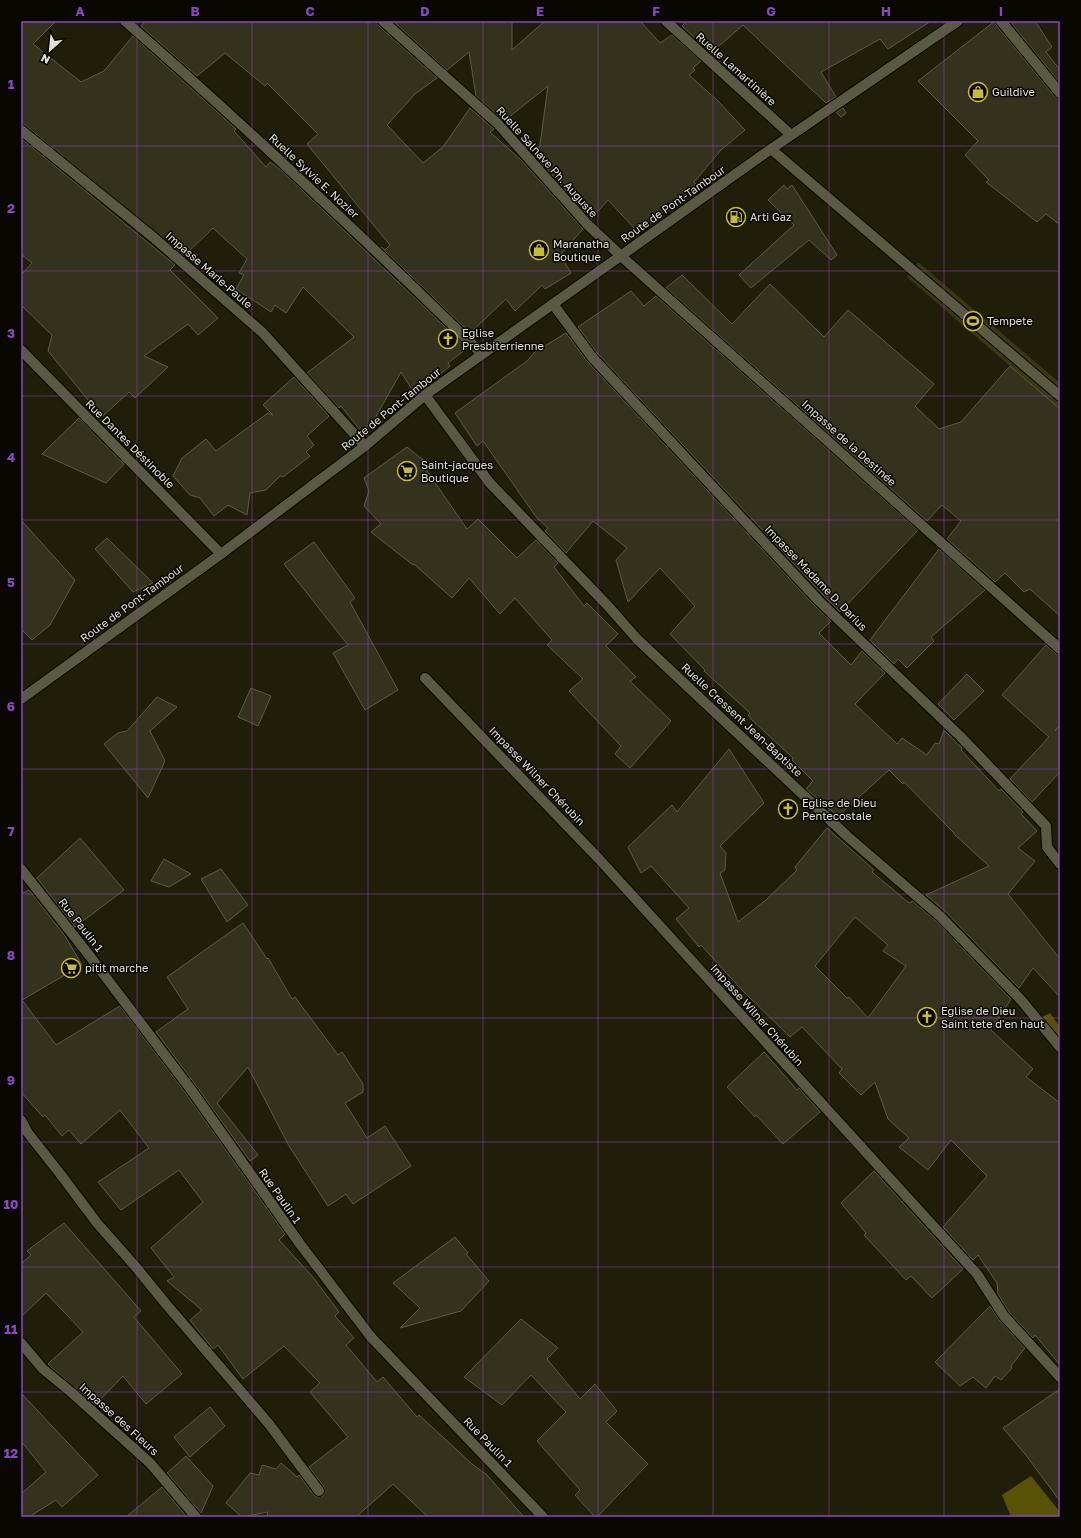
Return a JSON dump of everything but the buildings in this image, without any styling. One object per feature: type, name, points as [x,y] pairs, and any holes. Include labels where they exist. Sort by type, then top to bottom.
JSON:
[{"type":"street","name":"Ruelle Sylvie E. Nozier","points":[[125,21],[367,241],[482,354]]},
{"type":"street","name":"Ruelle Salnave Ph. Auguste","points":[[383,21],[498,124],[587,224],[621,256]]},
{"type":"street","name":"Ruelle Lamartinière","points":[[666,21],[791,135]]},
{"type":"street","name":"Route de Pont-Tambour","points":[[21,699],[221,554],[365,446],[424,395],[771,149],[958,21]]},
{"type":"street","points":[[1001,21],[1060,93]]},
{"type":"street","name":"Impasse Marie-Paule","points":[[21,130],[153,237],[262,332],[365,446]]},
{"type":"street","points":[[771,149],[1060,396]]},
{"type":"street","name":"Impasse de la Destinée","points":[[621,256],[1060,649]]},
{"type":"street","name":"Impasse Madame D. Darius","points":[[553,304],[592,357],[819,601],[960,736],[1046,826],[1047,848],[1060,864]]},
{"type":"street","name":"Rue Dantes Déstinoble","points":[[21,350],[221,554]]},
{"type":"street","name":"Ruelle Cressent Jean-Baptiste","points":[[424,395],[489,482],[637,639],[847,836],[941,917],[1021,1000],[1060,1047]]},
{"type":"street","name":"Impasse Wilner Chérubin","points":[[425,678],[600,859],[966,1262],[976,1274],[1004,1316],[1060,1377]]},
{"type":"street","name":"Rue Paulin 1","points":[[21,869],[89,955],[192,1091],[300,1244],[371,1337],[543,1517]]},
{"type":"street","points":[[21,1120],[28,1133],[97,1223],[269,1424],[319,1490]]},
{"type":"street","name":"Impasse des Fleurs","points":[[21,1343],[43,1370],[71,1392],[150,1463],[196,1517]]},
{"type":"shaded area","name":"Tempete","points":[[918,262],[1060,383],[1060,409],[907,277]]},
{"type":"shaded area","points":[[1050,1013],[1060,1027],[1060,1044],[1042,1017]]},
{"type":"shaded area","points":[[1031,1476],[1060,1512],[1060,1517],[1011,1517],[1002,1495]]},
{"type":"place","name":"Guildive","points":[[978,92]]},
{"type":"place","name":"Arti Gaz","points":[[736,217]]},
{"type":"place","name":"Maranatha Boutique","points":[[539,250]]},
{"type":"place","name":"Tempete","points":[[973,321]]},
{"type":"place","name":"Eglise Presbiterrienne","points":[[448,339]]},
{"type":"place","name":"Saint-jacques Boutique","points":[[407,471]]},
{"type":"place","name":"Eglise de Dieu Pentecostale","points":[[788,809]]},
{"type":"place","name":"pitit marche","points":[[71,968]]},
{"type":"place","name":"Eglise de Dieu Saint tete d'en haut","points":[[927,1017]]}]
